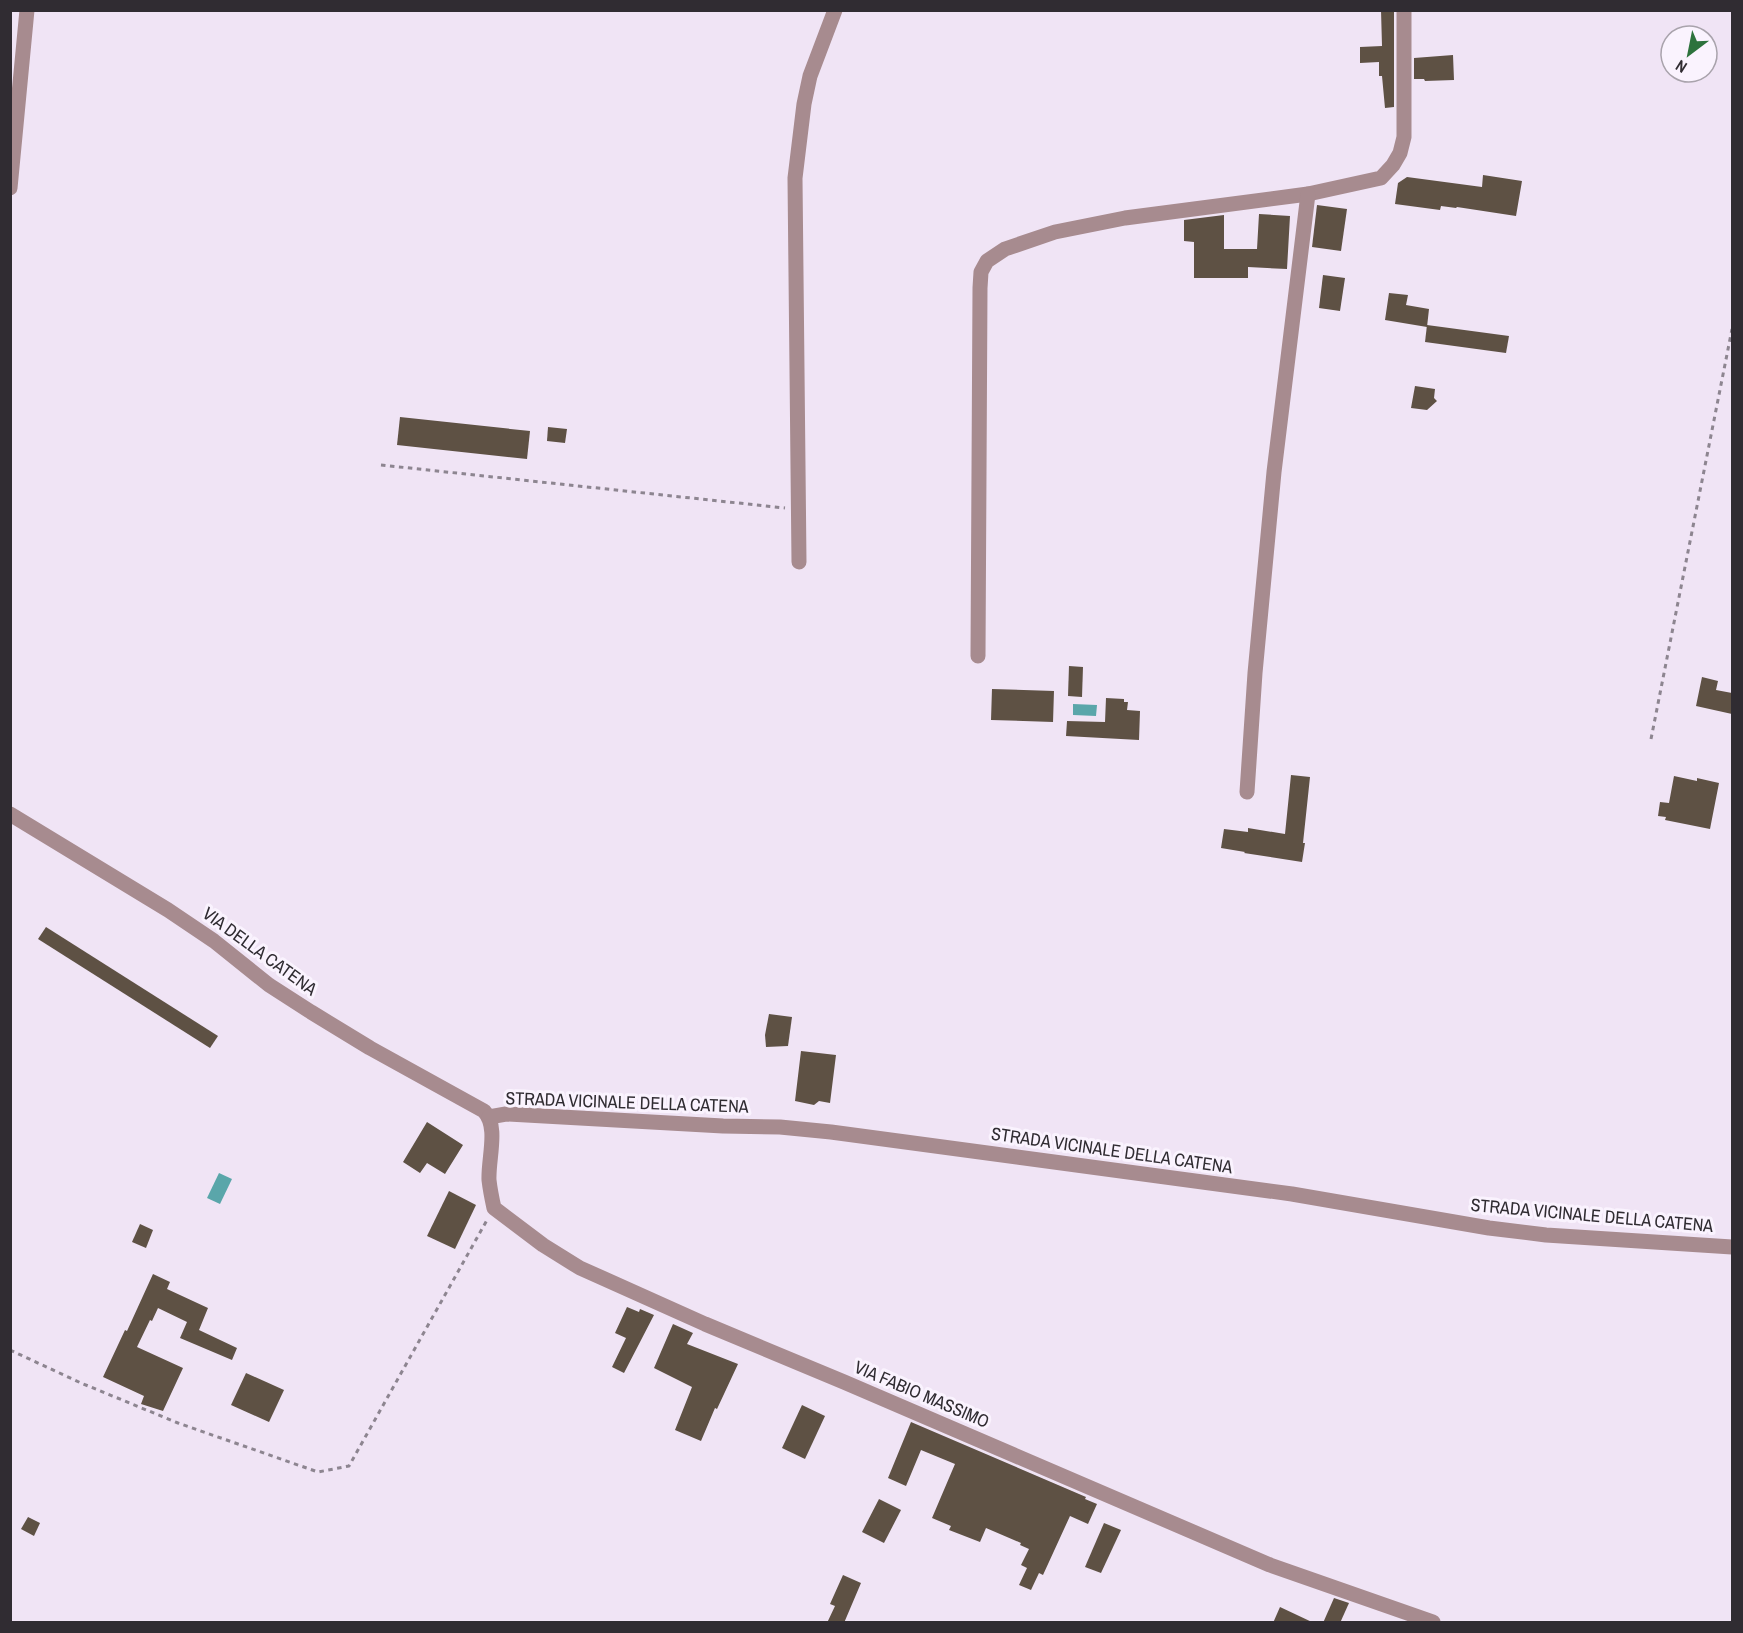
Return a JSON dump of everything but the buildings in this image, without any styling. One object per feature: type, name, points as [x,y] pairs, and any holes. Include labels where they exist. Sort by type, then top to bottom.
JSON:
[{"type":"street","points":[[10,188],[27,10]]},
{"type":"street","points":[[799,562],[795,178],[800,128],[810,76],[835,10]]},
{"type":"street","points":[[978,656],[980,288],[981,272],[987,261],[1005,249],[1055,232],[1125,218],[1308,194],[1381,178],[1400,153],[1404,137],[1404,10]]},
{"type":"street","points":[[1247,792],[1255,673],[1274,472],[1308,194]]},
{"type":"street","name":"VIA DELLA CATENA","points":[[10,814],[168,910],[214,941],[269,985],[311,1012],[370,1048],[484,1111],[489,1117]]},
{"type":"street","name":"STRADA VICINALE DELLA CATENA","points":[[489,1117],[506,1114],[780,1127],[831,1132],[1292,1194],[1489,1228],[1730,1247]]},
{"type":"street","points":[[489,1117],[492,1127],[489,1181],[494,1208]]},
{"type":"street","name":"VIA FABIO MASSIMO","points":[[494,1208],[543,1245],[580,1268],[705,1324],[1270,1565],[1433,1623]]},
{"type":"path","points":[[1652,739],[1732,329]]},
{"type":"path","points":[[381,465],[799,509]]},
{"type":"path","points":[[10,1350],[81,1383],[178,1423],[318,1472],[349,1466],[494,1208]]},
{"type":"water","points":[[1073,704],[1097,705],[1096,716],[1073,715]]},
{"type":"water","points":[[219,1173],[232,1179],[220,1204],[207,1198]]}]
